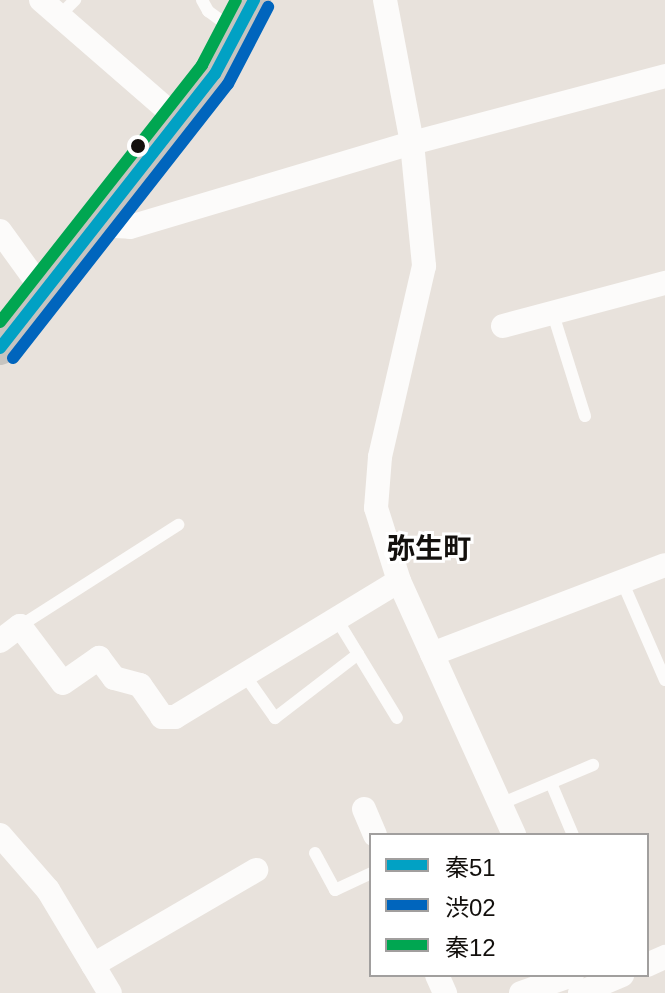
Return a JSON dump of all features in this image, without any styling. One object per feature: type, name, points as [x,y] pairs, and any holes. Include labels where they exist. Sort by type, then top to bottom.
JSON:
[{"type":"street","points":[[0,348],[215,74],[254,0]]},
{"type":"street","points":[[385,0],[412,143],[424,266],[380,457],[376,508],[399,581],[513,833]]},
{"type":"street","points":[[58,5],[179,120]]},
{"type":"street","points":[[97,225],[130,227],[412,143],[665,76]]},
{"type":"street","points":[[0,231],[44,292]]},
{"type":"street","points":[[503,326],[665,283]]},
{"type":"street","points":[[432,654],[665,565]]},
{"type":"street","points":[[0,641],[20,626],[63,683],[99,658],[114,678],[140,685],[162,717],[175,717],[335,617],[399,581]]},
{"type":"street","points":[[364,809],[374,833]]},
{"type":"street","points":[[0,835],[48,890],[110,993]]},
{"type":"street","points":[[93,965],[256,870]]},
{"type":"street","points":[[521,993],[568,977]]},
{"type":"street","points":[[580,993],[617,977]]},
{"type":"lane","points":[[202,0],[208,11],[237,33]]},
{"type":"lane","points":[[553,314],[585,416]]},
{"type":"lane","points":[[20,626],[178,525]]},
{"type":"lane","points":[[622,581],[665,680]]},
{"type":"lane","points":[[335,617],[397,718]]},
{"type":"lane","points":[[244,674],[275,718],[358,654]]},
{"type":"lane","points":[[500,804],[593,765]]},
{"type":"lane","points":[[551,783],[572,833]]},
{"type":"lane","points":[[315,853],[335,890],[369,874]]},
{"type":"transit line","name":"秦12","points":[[0,322],[202,65],[236,0]]},
{"type":"transit line","name":"秦51","points":[[0,348],[215,74],[254,0]]},
{"type":"transit line","name":"渋02","points":[[13,358],[228,84],[268,7]]},
{"type":"district","name":"弥生町","points":[[429,549]]}]
